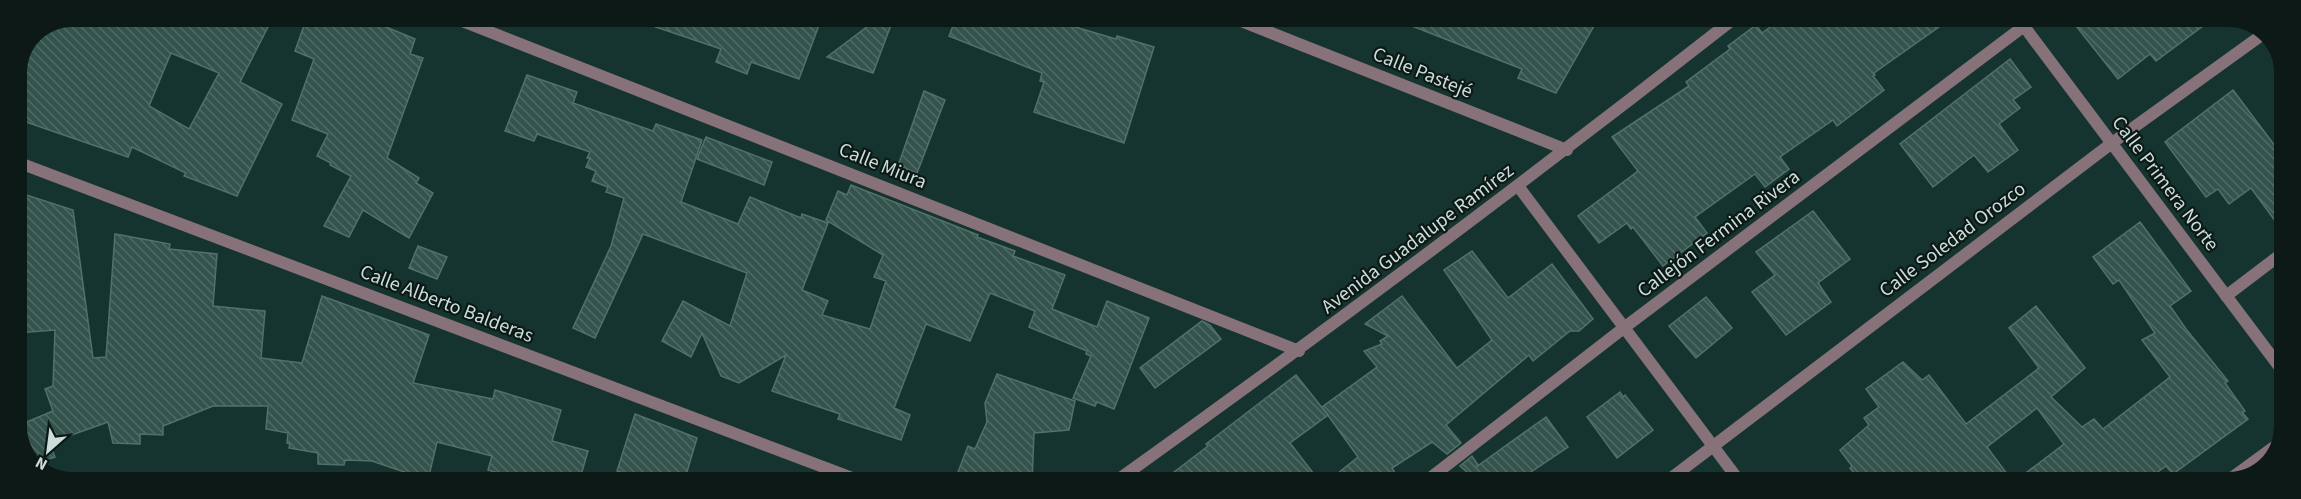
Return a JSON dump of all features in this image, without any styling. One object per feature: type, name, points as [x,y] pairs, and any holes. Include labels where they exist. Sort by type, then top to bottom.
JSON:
[{"type":"street","name":"Calle Miura","points":[[477,27],[1299,351]]},
{"type":"street","name":"Calle Pastejé","points":[[1255,27],[1567,150]]},
{"type":"street","name":"Avenida Guadalupe Ramírez","points":[[1129,472],[1299,351],[1567,150],[1723,27]]},
{"type":"street","name":"Callejón Fermina Rivera","points":[[1438,472],[2014,27]]},
{"type":"street","name":"Calle Primera Norte","points":[[2024,27],[2274,360]]},
{"type":"street","name":"Calle Soledad Orozco","points":[[1679,472],[2112,143],[2258,37]]},
{"type":"street","name":"Calle Alberto Balderas","points":[[27,166],[837,472]]},
{"type":"street","points":[[1518,186],[1733,472]]},
{"type":"street","points":[[2226,296],[2274,260]]},
{"type":"street","points":[[2243,470],[2266,453]]},
{"type":"building","points":[[72,27],[268,27],[240,82],[282,104],[237,196],[184,176],[186,173],[132,147],[128,157],[27,122],[28,63],[30,54],[40,40],[54,30]],"holes":[[[171,53],[219,73],[189,129],[149,106]]]},
{"type":"building","points":[[303,27],[386,27],[415,39],[410,54],[423,58],[387,158],[419,178],[416,183],[433,193],[409,238],[363,210],[349,237],[324,226],[351,176],[317,156],[328,134],[292,120],[314,59],[295,51]]},
{"type":"building","points":[[656,27],[818,27],[799,79],[751,62],[747,74],[716,62],[721,49]]},
{"type":"building","points":[[867,27],[890,27],[873,73],[827,57]]},
{"type":"building","points":[[953,27],[1075,27],[1154,47],[1124,143],[1034,112],[1044,82],[1040,81],[1042,73],[949,36]]},
{"type":"building","points":[[1414,27],[1593,27],[1556,93],[1518,78],[1522,69]]},
{"type":"building","points":[[1753,27],[1758,27],[1762,33],[1770,27],[1939,27],[1874,73],[1873,76],[1884,90],[1837,126],[1833,120],[1780,157],[1789,169],[1765,187],[1755,174],[1695,217],[1707,233],[1663,266],[1633,227],[1631,229],[1627,223],[1599,243],[1578,216],[1638,171],[1612,137],[1689,86],[1686,82],[1730,49],[1728,46]]},
{"type":"building","points":[[2077,27],[2202,27],[2156,61],[2150,54],[2118,79]]},
{"type":"building","points":[[2010,59],[2031,87],[2013,100],[2020,108],[1999,124],[2018,150],[1988,172],[1974,155],[1933,187],[1900,144]]},
{"type":"building","points":[[527,75],[577,92],[573,103],[653,131],[656,124],[702,140],[681,202],[738,224],[750,197],[801,218],[802,214],[828,223],[802,290],[828,301],[822,315],[870,329],[886,281],[874,277],[883,255],[826,220],[838,191],[847,195],[851,185],[978,235],[977,237],[1015,251],[1013,256],[1065,275],[1052,309],[1097,327],[1107,301],[1149,318],[1114,409],[1097,402],[1095,406],[1073,398],[1091,356],[1086,354],[1087,351],[1029,327],[1035,311],[990,293],[970,341],[926,324],[894,408],[910,415],[901,440],[838,419],[840,414],[772,391],[786,355],[739,383],[721,376],[702,333],[691,357],[662,341],[683,301],[730,326],[747,273],[643,234],[595,338],[573,328],[611,246],[624,198],[606,192],[608,187],[592,181],[596,171],[586,167],[590,152],[537,134],[534,141],[505,131]]},
{"type":"building","points":[[2233,90],[2274,145],[2274,219],[2251,188],[2229,204],[2218,189],[2206,197],[2165,142]]},
{"type":"building","points":[[924,91],[945,100],[917,173],[898,166]]},
{"type":"building","points":[[706,137],[772,162],[764,185],[697,159]]},
{"type":"building","points":[[27,195],[73,210],[93,358],[106,357],[115,234],[170,244],[169,249],[217,254],[213,306],[265,311],[261,358],[302,363],[322,296],[429,335],[413,383],[493,399],[495,390],[561,410],[552,441],[588,451],[582,472],[494,472],[488,470],[492,456],[437,442],[430,472],[404,472],[372,461],[345,460],[344,465],[318,464],[318,453],[289,448],[288,433],[266,429],[268,406],[213,406],[163,426],[163,435],[140,434],[140,444],[113,443],[108,422],[49,443],[55,457],[42,461],[30,445],[27,422],[53,411],[45,389],[53,386],[55,330],[27,332]]},
{"type":"building","points":[[1813,211],[1850,259],[1818,283],[1831,302],[1786,335],[1752,292],[1775,275],[1756,252]]},
{"type":"building","points":[[2140,222],[2191,291],[2170,306],[2228,381],[2225,383],[2248,419],[2176,472],[2171,472],[2166,466],[2158,472],[2027,472],[2064,444],[2037,408],[1987,447],[2006,472],[1853,472],[1850,468],[1852,466],[1840,450],[1869,425],[1864,418],[1879,407],[1866,389],[1903,362],[1922,380],[1929,375],[1966,424],[2039,368],[2009,328],[2036,306],[2085,368],[2051,397],[2082,427],[2094,419],[2103,429],[2170,377],[2142,340],[2155,333],[2119,280],[2113,284],[2093,257]]},
{"type":"building","points":[[418,246],[447,257],[437,279],[409,268]]},
{"type":"building","points":[[1472,251],[1508,298],[1552,264],[1593,319],[1579,331],[1570,331],[1533,361],[1529,355],[1446,425],[1461,443],[1447,454],[1432,442],[1392,468],[1394,472],[1339,472],[1358,457],[1322,407],[1377,367],[1364,351],[1382,344],[1380,341],[1388,336],[1365,324],[1402,296],[1457,368],[1492,340],[1444,270]]},
{"type":"building","points":[[1706,297],[1732,328],[1696,358],[1669,326]]},
{"type":"building","points":[[1202,321],[1210,325],[1221,339],[1155,388],[1140,368]]},
{"type":"building","points":[[997,374],[1075,401],[1069,430],[1034,433],[1032,472],[958,472],[968,446],[975,449],[987,422],[985,403]]},
{"type":"building","points":[[1296,375],[1328,415],[1290,443],[1312,472],[1174,472],[1208,446],[1206,444]]},
{"type":"building","points":[[1620,392],[1623,397],[1625,395],[1653,430],[1617,458],[1587,417]]},
{"type":"building","points":[[635,414],[697,438],[687,472],[617,471]]},
{"type":"building","points":[[1546,417],[1568,447],[1531,472],[1467,472],[1460,466],[1472,456],[1478,465],[1476,467]]}]
